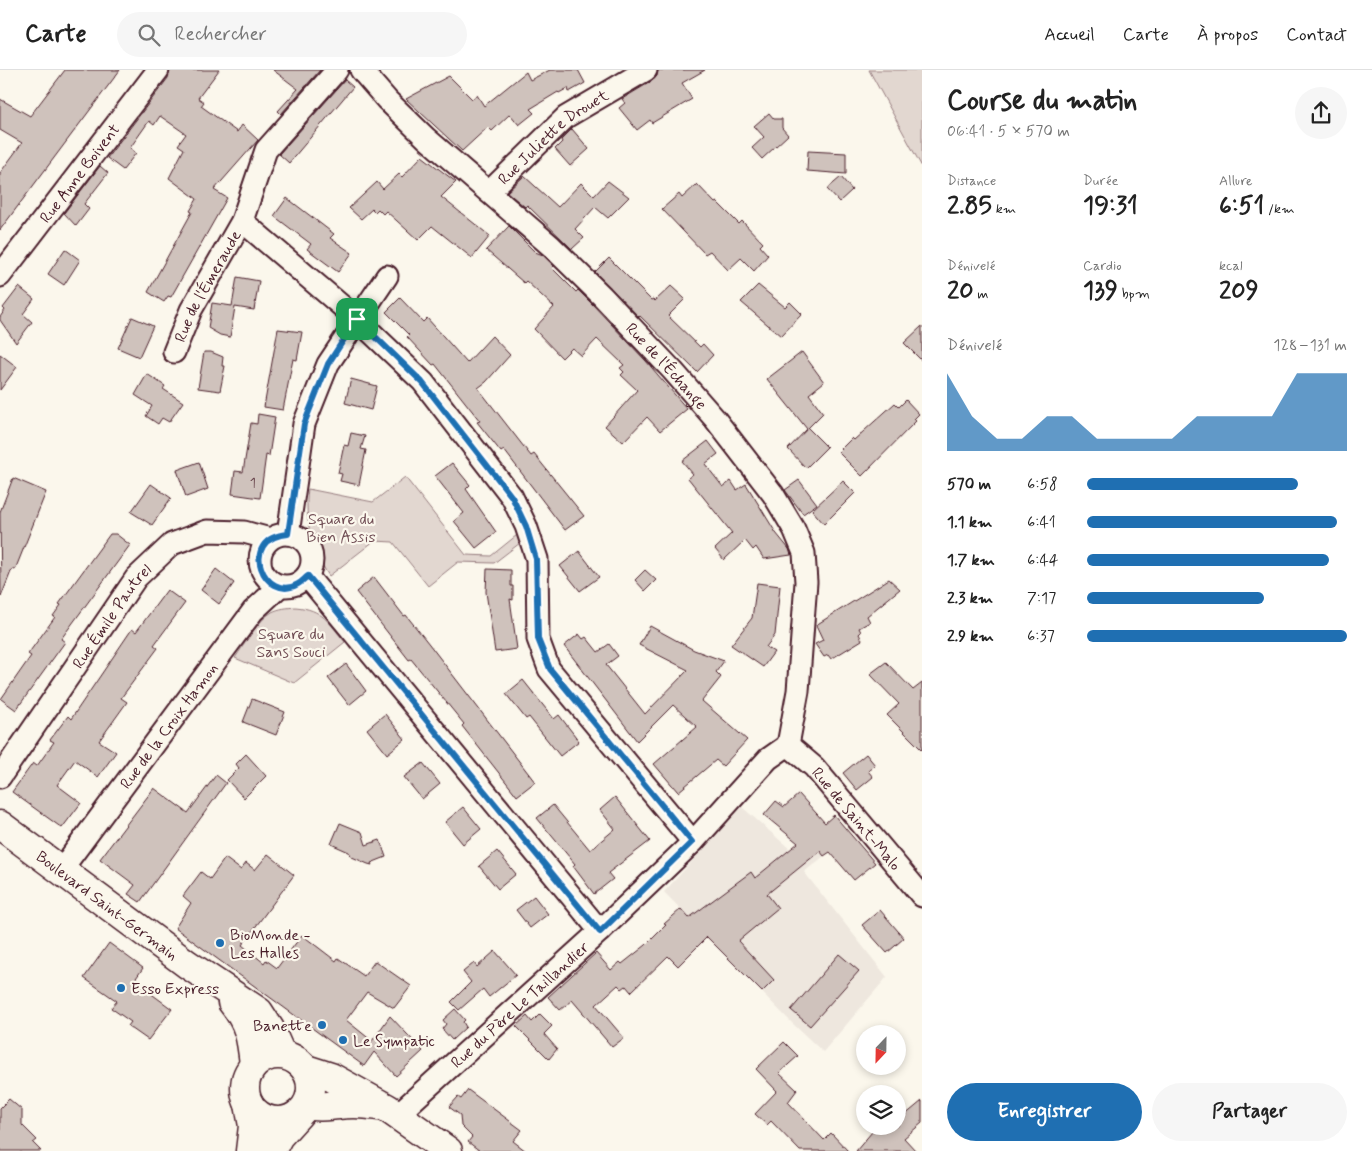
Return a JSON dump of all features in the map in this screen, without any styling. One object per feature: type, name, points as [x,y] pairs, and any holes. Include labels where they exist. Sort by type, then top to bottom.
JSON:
[{"type":"main road","name":"Boulevard Saint-Germain","points":[[0,824],[187,964],[259,1012],[270,1029],[281,1054]]},
{"type":"main road","name":"Boulevard Saint-Germain","points":[[217,984],[243,1016],[252,1043],[254,1064]]},
{"type":"main road","points":[[250,1151],[253,1126],[245,1094],[245,1083],[248,1073],[254,1064],[266,1056],[281,1054],[295,1058],[306,1069],[311,1080],[312,1093],[303,1109],[279,1136],[271,1151]]},
{"type":"main road","points":[[306,1069],[331,1078],[392,1111],[448,1151]]},
{"type":"main road","points":[[249,1104],[256,1113],[266,1119],[277,1121],[289,1120],[303,1109],[340,1105],[365,1104],[392,1111]]},
{"type":"street","name":"Rue Anne Boivent","points":[[0,276],[158,70]]},
{"type":"street","name":"Rue de l'Émeraude","points":[[174,352],[191,310],[242,221],[266,150],[337,70]]},
{"type":"street","name":"Rue de l'Échange","points":[[361,70],[387,100],[426,138],[558,252],[602,296],[673,371],[715,419],[774,494],[794,529],[804,553],[806,582],[798,690],[788,745]]},
{"type":"street","name":"Rue Juliette Drouet","points":[[489,192],[566,117],[646,70]]},
{"type":"street","name":"Rue de l'Émeraude","points":[[242,221],[357,319],[422,382],[512,497],[526,526],[536,559],[538,639],[550,669],[692,842]]},
{"type":"street","points":[[279,537],[304,424],[328,364],[387,276]]},
{"type":"street","name":"Rue Émile Pautrel","points":[[0,777],[136,578],[172,544],[207,531],[244,532],[279,537]]},
{"type":"street","points":[[297,536],[310,549],[312,558],[308,576],[298,584],[289,587],[280,586],[269,581],[259,565],[259,556],[263,546],[279,537],[297,536]]},
{"type":"street","points":[[308,576],[600,932]]},
{"type":"street","name":"Rue de la Croix Hamon","points":[[62,870],[253,611],[280,586]]},
{"type":"street","name":"Rue du Père Le Taillandier","points":[[392,1111],[600,932],[692,842],[768,760],[788,745]]},
{"type":"street","name":"Rue de Saint-Malo","points":[[788,745],[814,767],[921,891]]},
{"type":"shaded area","points":[[742,807],[791,850],[812,833],[828,853],[804,872],[887,977],[823,1052],[791,1022],[664,892]]},
{"type":"green space","points":[[869,70],[922,70],[922,167]]},
{"type":"green space","name":"Square du Bien Assis","points":[[405,477],[466,555],[491,556],[517,535],[520,543],[494,563],[458,562],[428,586],[393,542],[374,541],[329,576],[318,556],[308,523],[308,489],[373,502]]},
{"type":"green space","name":"Square du Sans Souci","points":[[284,608],[305,608],[319,614],[330,623],[345,642],[294,683],[235,658],[252,633],[267,616]]},
{"type":"building","points":[[65,70],[120,70],[0,230],[0,173],[22,143],[0,130],[0,99],[30,116]]},
{"type":"building","points":[[170,70],[219,70],[198,98],[204,102],[201,106],[237,132],[242,125],[258,140],[214,190],[227,198],[171,297],[168,296],[164,302],[148,292],[192,212],[190,211],[197,199],[169,178],[184,149],[178,145],[186,134],[160,116],[154,125],[149,121],[130,148],[136,153],[123,170],[107,158],[168,78]]},
{"type":"building","points":[[273,70],[320,70],[281,114],[278,111],[298,89]]},
{"type":"building","points":[[550,70],[578,70],[585,83],[569,92],[568,88],[558,92],[530,109],[534,113],[519,125],[510,114],[492,131],[488,127],[462,151],[406,99],[449,76],[472,99],[477,95],[484,106],[526,72],[530,80]]},
{"type":"building","points":[[658,70],[705,70],[682,83],[692,99],[652,123],[650,120],[637,130],[619,108],[625,103],[622,99],[652,81],[657,76]]},
{"type":"building","points":[[345,80],[353,87],[289,163],[279,154]]},
{"type":"building","points":[[769,113],[774,119],[782,119],[782,128],[788,135],[762,159],[752,148],[764,137],[754,126]]},
{"type":"building","points":[[572,129],[589,149],[570,166],[555,149]]},
{"type":"building","points":[[808,151],[846,153],[846,174],[807,171]]},
{"type":"building","points":[[422,156],[456,182],[441,197],[490,236],[472,258],[432,226],[418,240],[386,211],[383,214],[378,209],[375,212],[372,209],[361,219],[349,208],[377,182],[383,189],[399,174],[402,177]]},
{"type":"building","points":[[100,166],[108,173],[84,204],[89,209],[76,226],[64,213]]},
{"type":"building","points":[[524,176],[558,207],[581,183],[594,196],[608,181],[629,197],[608,218],[595,207],[575,229],[584,238],[572,249],[527,205],[525,207],[507,192]]},
{"type":"building","points":[[841,177],[852,190],[839,202],[827,189]]},
{"type":"building","points":[[697,184],[739,224],[742,221],[763,243],[760,246],[768,255],[754,271],[741,258],[728,270],[710,251],[705,254],[662,209],[679,194],[682,198]]},
{"type":"building","points":[[287,198],[334,234],[330,238],[352,253],[338,272],[307,249],[311,244],[274,216]]},
{"type":"building","points":[[509,226],[535,252],[543,255],[554,266],[552,268],[576,292],[578,290],[593,305],[646,361],[687,409],[660,431],[647,417],[623,442],[605,426],[637,390],[621,375],[624,372],[620,368],[624,365],[597,339],[581,356],[572,348],[562,358],[534,329],[554,307],[526,281],[524,283],[486,250]]},
{"type":"building","points":[[65,249],[80,260],[64,285],[48,274]]},
{"type":"building","points":[[609,258],[651,300],[655,301],[671,286],[685,299],[668,316],[700,347],[703,344],[713,355],[697,372],[595,272]]},
{"type":"building","points":[[237,277],[259,281],[254,310],[235,307],[230,337],[220,335],[208,328],[212,303],[232,306]]},
{"type":"building","points":[[758,285],[785,307],[790,302],[802,314],[781,336],[741,302]]},
{"type":"building","points":[[19,287],[34,299],[23,314],[32,322],[16,343],[0,320],[0,317],[5,310],[3,308]]},
{"type":"building","points":[[400,298],[423,322],[427,318],[467,363],[492,336],[510,355],[486,382],[478,388],[531,456],[534,454],[584,516],[565,530],[504,450],[501,452],[477,422],[480,421],[435,364],[433,365],[407,337],[409,335],[386,312]]},
{"type":"building","points":[[132,317],[153,326],[139,357],[118,348]]},
{"type":"building","points":[[922,326],[922,361],[904,343]]},
{"type":"building","points":[[278,329],[302,332],[297,360],[293,359],[283,410],[264,407]]},
{"type":"building","points":[[204,352],[211,352],[223,357],[222,366],[225,366],[220,391],[198,388]]},
{"type":"building","points":[[802,352],[824,382],[809,394],[823,413],[808,428],[827,447],[806,468],[788,449],[807,429],[767,379]]},
{"type":"building","points":[[0,354],[17,367],[0,390]]},
{"type":"building","points":[[147,374],[165,386],[163,389],[183,402],[169,422],[162,418],[158,424],[146,416],[152,406],[135,395]]},
{"type":"building","points":[[351,379],[377,386],[371,410],[345,403]]},
{"type":"building","points":[[906,400],[919,414],[914,419],[916,421],[862,476],[838,452],[895,403],[899,407]]},
{"type":"building","points":[[258,414],[275,417],[269,456],[266,455],[260,498],[232,494],[235,471],[243,472],[251,423],[257,424]]},
{"type":"building","points":[[351,433],[365,436],[361,449],[366,450],[359,485],[340,481],[342,474],[338,473],[344,445],[348,446]]},
{"type":"building","points":[[708,441],[718,454],[705,464],[723,487],[731,481],[737,490],[746,484],[776,533],[789,549],[791,555],[764,559],[756,547],[753,550],[745,540],[724,560],[715,549],[732,533],[688,478],[693,474],[682,461]]},
{"type":"building","points":[[199,462],[208,489],[186,497],[177,470]]},
{"type":"building","points":[[452,463],[470,485],[466,489],[496,532],[476,548],[454,521],[464,513],[435,476]]},
{"type":"building","points":[[13,478],[46,492],[15,570],[12,569],[1,597],[0,512]]},
{"type":"building","points":[[799,480],[817,504],[803,514],[785,490]]},
{"type":"building","points":[[843,481],[855,493],[824,524],[812,510]]},
{"type":"building","points":[[151,484],[171,498],[152,525],[131,512]]},
{"type":"building","points":[[110,534],[116,534],[130,545],[61,639],[65,642],[16,710],[1,699],[31,656],[28,654],[55,617],[53,616],[61,605],[59,604]]},
{"type":"building","points":[[579,551],[599,577],[580,591],[560,566]]},
{"type":"building","points":[[216,569],[234,583],[219,604],[201,590]]},
{"type":"building","points":[[487,569],[511,570],[513,600],[510,599],[517,649],[495,652],[486,592]]},
{"type":"building","points":[[645,570],[656,580],[645,591],[635,580]]},
{"type":"building","points":[[374,577],[404,616],[406,615],[429,644],[535,782],[517,796],[462,726],[464,724],[411,659],[409,660],[356,592]]},
{"type":"building","points":[[889,579],[900,589],[867,616],[870,622],[859,628],[862,640],[831,659],[828,655],[824,657],[815,644],[823,640],[816,625]]},
{"type":"building","points":[[757,583],[780,586],[775,635],[766,647],[774,652],[763,667],[731,645],[752,618]]},
{"type":"building","points":[[167,590],[185,603],[154,645],[158,648],[121,698],[127,702],[99,741],[116,752],[98,777],[75,760],[57,785],[81,803],[62,828],[12,792],[33,763],[37,766],[54,742],[50,740],[68,716],[71,719],[132,629],[136,632]]},
{"type":"building","points":[[650,626],[694,650],[724,661],[716,672],[721,677],[702,701],[747,740],[723,766],[716,760],[678,792],[654,764],[697,727],[673,705],[637,741],[564,646],[579,634],[583,639],[586,637],[598,652],[609,644],[618,656],[606,665],[645,714],[688,670],[639,645]]},
{"type":"building","points":[[886,662],[913,690],[922,683],[922,750],[887,715],[899,704],[870,674]]},
{"type":"building","points":[[346,664],[366,691],[349,705],[328,678]]},
{"type":"building","points":[[523,680],[554,719],[559,715],[579,741],[560,756],[529,717],[526,719],[506,694]]},
{"type":"building","points":[[252,699],[285,712],[276,735],[243,722]]},
{"type":"building","points":[[385,714],[405,739],[387,754],[367,729]]},
{"type":"building","points":[[246,754],[266,776],[244,798],[227,780],[239,768],[236,764]]},
{"type":"building","points":[[866,754],[875,765],[868,771],[873,777],[857,790],[843,773]]},
{"type":"building","points":[[423,763],[440,784],[422,799],[404,777]]},
{"type":"building","points":[[216,775],[226,783],[140,902],[128,894],[135,885],[100,859],[154,788],[188,813]]},
{"type":"building","points":[[799,794],[825,823],[834,815],[875,863],[854,880],[830,852],[824,856],[820,851],[767,894],[778,908],[738,941],[774,980],[762,992],[707,937],[678,966],[668,956],[631,992],[626,986],[622,989],[618,985],[596,1005],[624,1038],[612,1047],[572,1000],[560,1010],[548,997],[596,953],[611,970],[620,962],[622,964],[646,945],[666,925],[664,924],[681,909],[689,918],[751,872],[755,878],[798,843],[764,815],[776,801],[784,807]]},
{"type":"building","points":[[615,797],[650,841],[608,873],[613,879],[594,894],[573,866],[575,864],[537,818],[553,805],[590,850],[615,829],[600,810]]},
{"type":"building","points":[[463,807],[481,829],[463,844],[445,822]]},
{"type":"building","points":[[340,823],[362,832],[366,845],[380,840],[386,857],[371,863],[372,865],[352,857],[349,852],[331,844]]},
{"type":"building","points":[[497,851],[516,874],[498,889],[479,866]]},
{"type":"building","points":[[268,854],[294,875],[242,945],[264,963],[266,960],[277,968],[302,935],[336,961],[338,958],[364,976],[375,961],[411,986],[394,1008],[367,992],[346,1020],[372,1041],[390,1016],[423,1051],[396,1076],[374,1052],[364,1066],[175,928],[191,903],[183,896],[201,872],[210,879],[225,858],[241,870],[246,863],[255,870]]},
{"type":"building","points":[[534,896],[548,914],[530,928],[516,910]]},
{"type":"building","points":[[880,910],[904,938],[887,953],[862,925]]},
{"type":"building","name":"Esso Express","points":[[109,943],[143,968],[134,981],[172,1009],[148,1040],[128,1026],[131,1022],[111,1008],[117,1001],[84,978]]},
{"type":"building","points":[[495,951],[516,975],[489,997],[483,989],[459,1010],[451,1002],[471,982],[463,972],[474,963],[477,967]]},
{"type":"building","points":[[839,954],[859,971],[810,1026],[791,1010]]},
{"type":"building","points":[[455,1009],[465,1020],[463,1022],[466,1027],[452,1040],[442,1029],[446,1024],[443,1020]]},
{"type":"building","points":[[540,1014],[552,1026],[544,1034],[557,1049],[549,1059],[516,1026],[527,1016],[532,1022]]},
{"type":"building","points":[[784,1042],[798,1056],[779,1073],[797,1090],[788,1102],[824,1140],[831,1133],[848,1151],[800,1151],[771,1121],[767,1125],[755,1114],[777,1091],[756,1069]]},
{"type":"building","points":[[468,1090],[522,1130],[513,1141],[526,1151],[480,1151],[468,1142],[472,1137],[461,1126],[460,1115],[449,1107],[458,1097],[461,1099]]},
{"type":"building","points":[[9,1099],[22,1110],[22,1125],[37,1140],[33,1143],[41,1151],[0,1151],[0,1108]]},
{"type":"building","points":[[922,1101],[922,1123],[904,1138],[916,1151],[856,1151],[869,1135],[906,1135],[906,1114]]},
{"type":"place","name":"BioMonde - Les Halles","points":[[220,943]]},
{"type":"place","name":"Esso Express","points":[[121,988]]},
{"type":"place","name":"Banette","points":[[322,1025]]},
{"type":"place","name":"Le Sympatic","points":[[343,1040]]},
{"type":"route","points":[[357,319],[422,382],[512,497],[526,526],[536,559],[538,639],[550,669],[692,842],[600,932],[308,576],[298,584],[289,587],[280,586],[269,581],[259,565],[259,556],[263,546],[270,539],[288,534],[304,424],[328,364],[357,319]]}]
